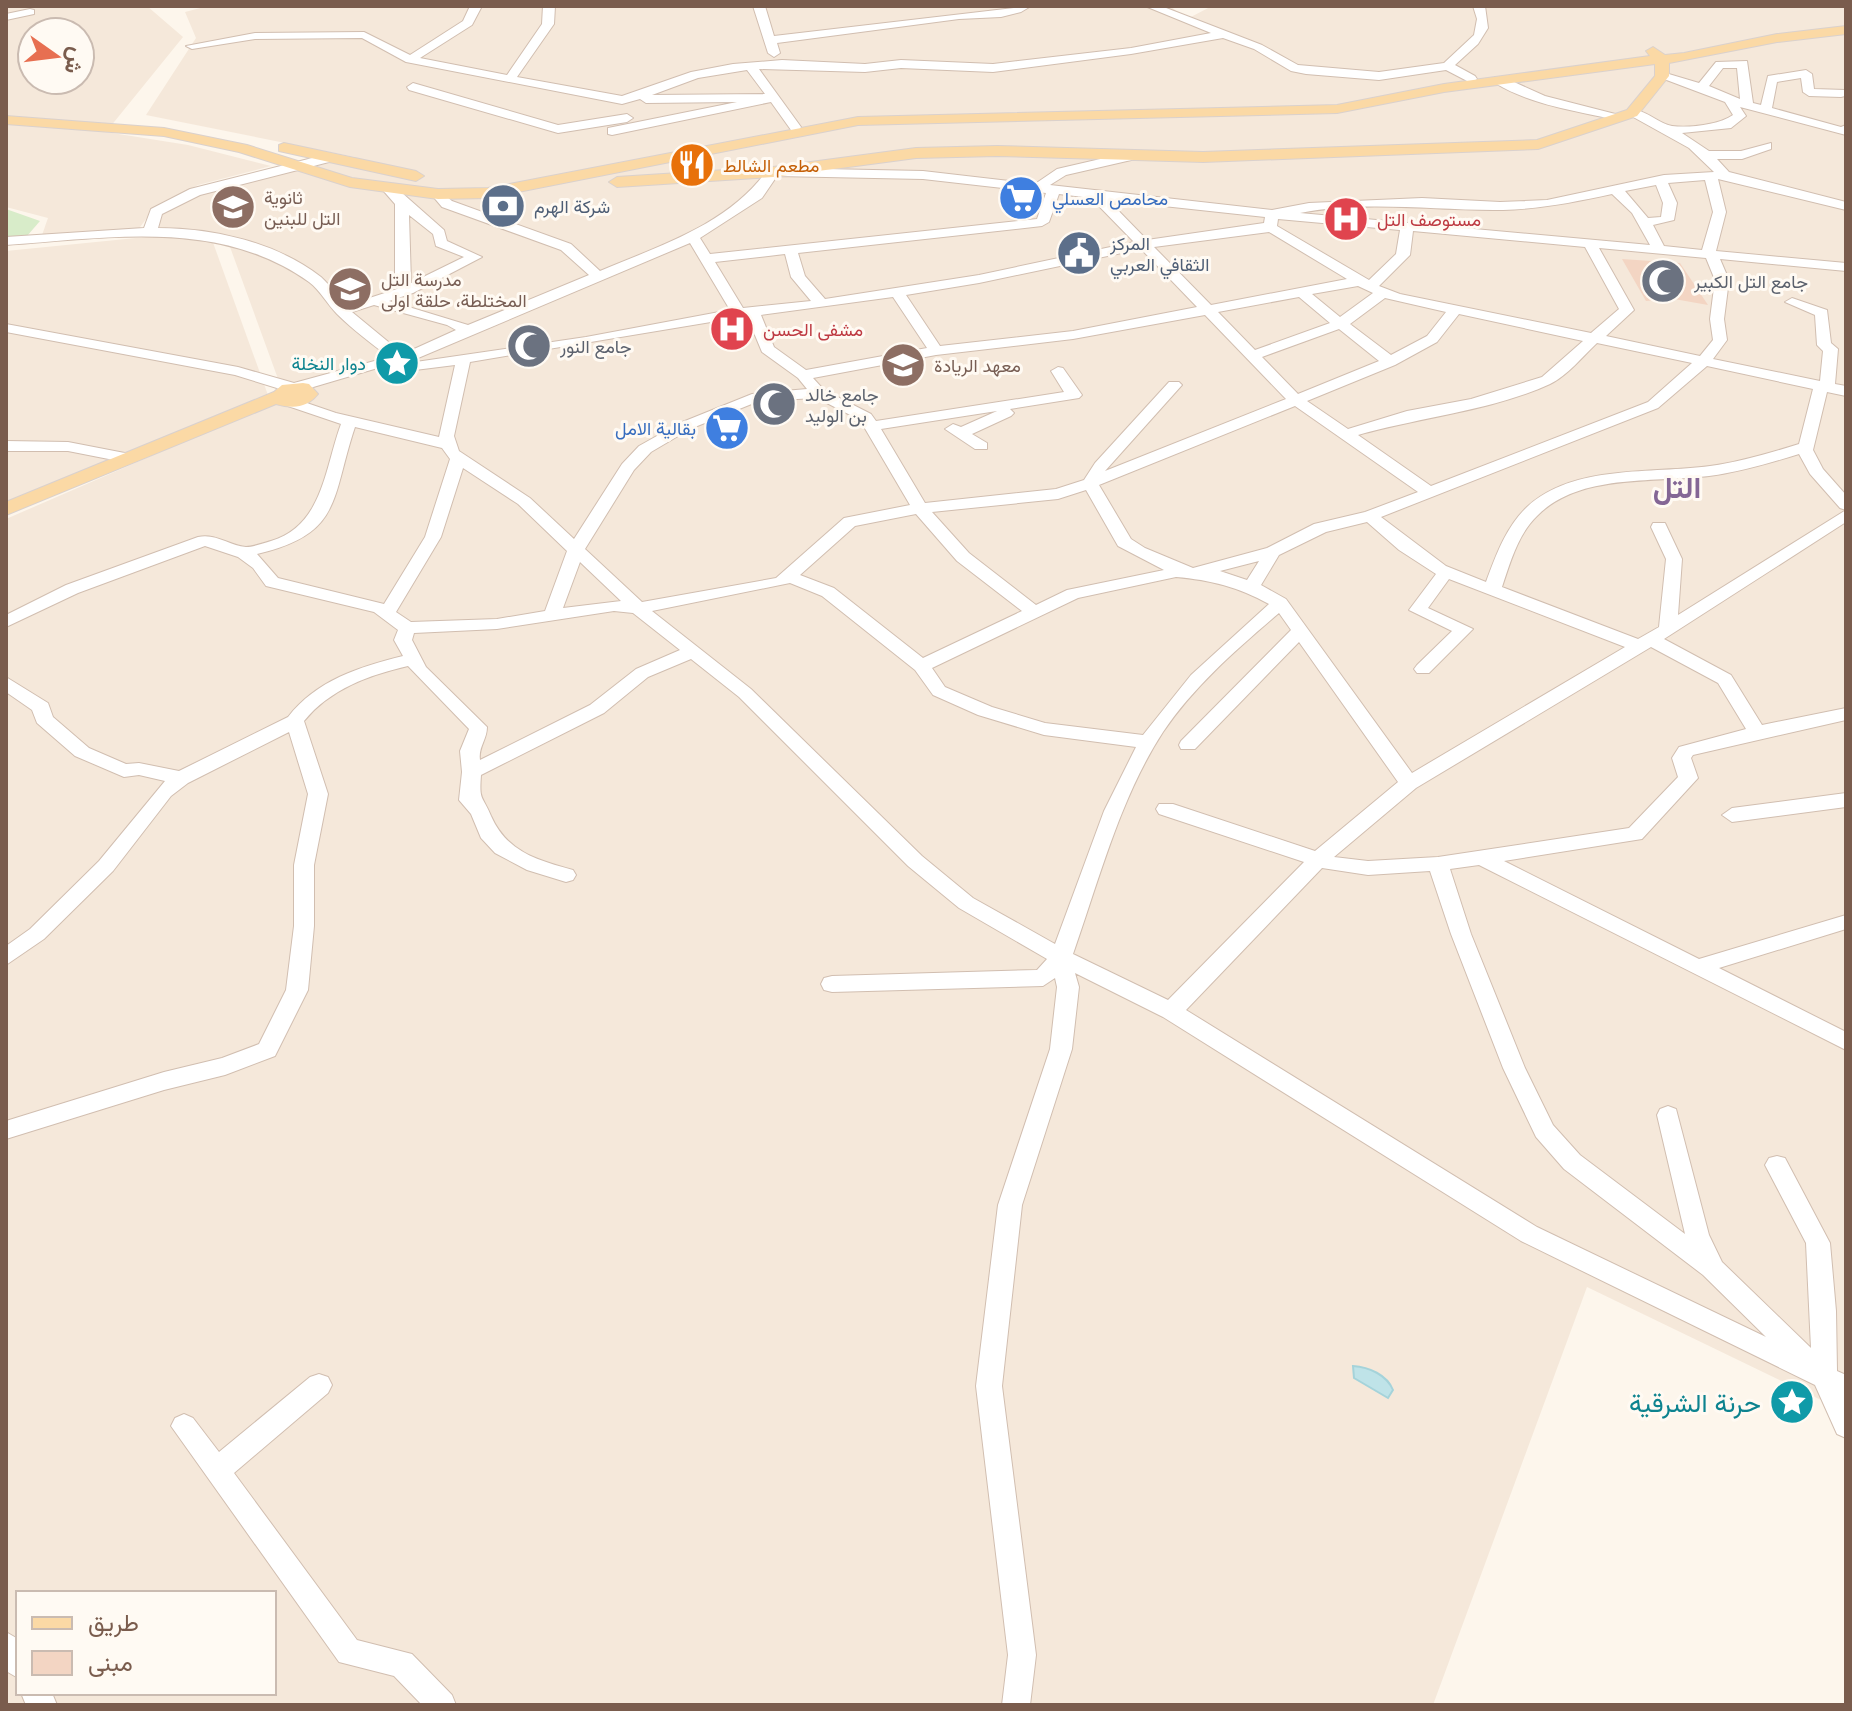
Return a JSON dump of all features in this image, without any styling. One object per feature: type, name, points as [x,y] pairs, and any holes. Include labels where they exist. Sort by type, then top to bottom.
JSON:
[{"type":"main road","points":[[489,188],[795,127],[887,112],[1309,105],[1725,38],[1846,30]]},
{"type":"main road","points":[[6,118],[172,127],[399,174],[489,188],[580,191],[773,172],[916,153],[997,151],[1219,156],[1538,144],[1627,115],[1662,69],[1822,33]]},
{"type":"main road","points":[[538,183],[858,121],[1093,113],[1299,112],[1337,109],[1599,65],[1640,54],[1662,69]]},
{"type":"main road","points":[[6,118],[164,132],[242,148],[350,182],[438,194],[538,183],[720,177]]},
{"type":"main road","points":[[388,188],[399,174]]},
{"type":"main road","points":[[6,509],[293,394]]},
{"type":"main road","points":[[6,519],[293,394]]},
{"type":"street","points":[[410,60],[468,23],[476,6]]},
{"type":"street","points":[[511,77],[548,24],[549,6]]},
{"type":"street","points":[[759,6],[778,65]]},
{"type":"street","points":[[770,40],[827,36],[970,15],[1011,14],[1025,6]]},
{"type":"street","points":[[1151,6],[1306,70],[1379,76],[1448,66],[1479,38],[1483,26],[1479,6]]},
{"type":"street","points":[[6,17],[30,12]]},
{"type":"street","points":[[622,100],[695,75],[751,67],[865,68],[901,64],[993,68],[1131,51],[1224,34]]},
{"type":"street","points":[[192,46],[255,36],[364,35],[410,60],[622,100],[774,98]]},
{"type":"street","points":[[1702,87],[1720,65],[1743,64],[1747,104]]},
{"type":"street","points":[[1448,66],[1471,79]]},
{"type":"street","points":[[751,67],[795,127]]},
{"type":"street","points":[[1662,69],[1730,100],[1843,132],[1846,129]]},
{"type":"street","points":[[1766,109],[1772,79],[1793,74],[1806,74],[1809,92],[1844,95]]},
{"type":"street","points":[[1499,80],[1509,88],[1529,94],[1627,115],[1668,130],[1708,155],[1742,155],[1767,146]]},
{"type":"street","points":[[413,87],[558,129],[627,118],[700,99]]},
{"type":"street","points":[[612,131],[774,98]]},
{"type":"street","points":[[1668,130],[1727,125],[1740,116],[1730,100]]},
{"type":"street","points":[[1037,188],[1062,172],[1135,155]]},
{"type":"street","points":[[1090,483],[1124,542],[1139,552],[1189,573],[1273,552],[1320,528],[1370,516],[1653,405],[1703,362],[1720,340],[1717,319],[1722,280],[1708,248],[1721,215],[1717,176],[1708,155]]},
{"type":"street","points":[[150,232],[156,212],[176,199],[206,188],[328,158]]},
{"type":"street","points":[[293,394],[402,362],[468,330],[693,237],[757,195],[773,172],[923,175],[1093,192],[1271,221],[1407,228],[1845,266]]},
{"type":"street","points":[[6,241],[150,232],[207,233],[267,252],[316,280],[342,311],[402,362],[586,341],[746,312],[898,293],[1271,221],[1309,207],[1422,202],[1500,206],[1547,204],[1660,180],[1717,176],[1846,206]]},
{"type":"street","points":[[1645,222],[1667,220],[1670,203],[1660,180]]},
{"type":"street","points":[[342,311],[408,290],[475,257],[441,243],[439,233],[388,188]]},
{"type":"street","points":[[704,259],[1042,222],[1054,190]]},
{"type":"street","points":[[1616,191],[1628,200],[1645,222],[1660,252]]},
{"type":"street","points":[[1093,192],[1296,400],[1429,492]]},
{"type":"street","points":[[438,194],[447,204],[566,247],[597,276]]},
{"type":"street","points":[[402,203],[401,265],[408,290]]},
{"type":"street","points":[[1271,221],[1371,287],[1455,310],[1846,391]]},
{"type":"street","points":[[1254,355],[1340,324],[1403,255],[1407,228]]},
{"type":"street","points":[[693,237],[704,259],[746,312],[767,349],[803,375],[819,393],[866,417],[920,508],[963,557],[1034,612]]},
{"type":"street","points":[[1346,434],[1407,416],[1474,403],[1547,380],[1627,310],[1591,246]]},
{"type":"street","points":[[790,249],[798,277],[822,304]]},
{"type":"street","points":[[803,375],[936,351],[1041,340],[1305,294],[1371,287]]},
{"type":"street","points":[[898,293],[936,351]]},
{"type":"street","points":[[1305,294],[1390,362]]},
{"type":"street","points":[[374,301],[452,322],[468,330]]},
{"type":"street","points":[[1792,302],[1822,313],[1824,345],[1831,349],[1824,387],[1805,450],[1816,471],[1846,505]]},
{"type":"street","points":[[6,622],[72,589],[204,541],[222,543],[244,553],[261,564],[272,582],[380,608],[407,628],[497,624],[614,606],[638,608],[781,582],[850,522],[920,508],[1058,494],[1090,483],[1390,362],[1432,339],[1455,310]]},
{"type":"street","points":[[6,328],[155,354],[224,370],[238,381],[293,394],[331,417],[447,444]]},
{"type":"street","points":[[464,357],[447,426],[447,444],[458,459],[524,501],[638,608],[745,693],[915,861],[966,903],[1061,957],[1171,1011],[1529,1234],[1835,1382]]},
{"type":"street","points":[[872,426],[1074,395],[1058,371]]},
{"type":"street","points":[[1090,483],[1101,466],[1174,385]]},
{"type":"street","points":[[552,616],[576,549],[628,467],[645,449],[685,426],[757,397],[819,393]]},
{"type":"street","points":[[961,433],[1019,404]]},
{"type":"street","points":[[933,416],[981,446]]},
{"type":"street","points":[[244,553],[292,539],[317,520],[350,420]]},
{"type":"street","points":[[6,446],[51,443],[86,446],[129,458]]},
{"type":"street","points":[[1492,590],[1511,540],[1537,506],[1567,489],[1634,477],[1723,469],[1762,462],[1807,446]]},
{"type":"street","points":[[387,613],[433,537],[458,459]]},
{"type":"street","points":[[1171,1011],[1317,860],[1409,783],[1668,629],[1846,515]]},
{"type":"street","points":[[1370,516],[1405,546],[1446,572],[1645,642],[1725,679],[1757,732]]},
{"type":"street","points":[[1659,527],[1674,559],[1668,629]]},
{"type":"street","points":[[1251,587],[1273,552]]},
{"type":"street","points":[[921,666],[1073,594],[1176,572],[1214,575],[1251,587],[1280,603],[1409,783]]},
{"type":"street","points":[[1423,669],[1464,629],[1418,610],[1446,572]]},
{"type":"street","points":[[788,576],[828,592],[921,666],[939,691],[985,711],[1044,729],[1148,742]]},
{"type":"street","points":[[832,984],[1043,978],[1061,957],[1130,773],[1148,742],[1195,682],[1280,603]]},
{"type":"street","points":[[407,628],[403,640],[413,659],[437,690],[478,727],[478,735],[469,751],[472,772],[469,800],[483,813],[488,834],[541,870],[566,875]]},
{"type":"street","points":[[1188,745],[1300,631]]},
{"type":"street","points":[[472,772],[597,709],[642,673],[692,652]]},
{"type":"street","points":[[6,957],[37,934],[106,866],[164,791],[181,778],[295,721],[308,702],[351,678],[413,659]]},
{"type":"street","points":[[6,683],[41,707],[44,719],[82,752],[124,771],[139,769],[181,778]]},
{"type":"street","points":[[1166,809],[1317,860],[1368,868],[1482,858],[1637,834],[1688,778],[1681,758],[1686,751],[1757,732],[1846,714]]},
{"type":"street","points":[[6,1130],[164,1081],[225,1066],[267,1050],[297,990],[304,926],[304,865],[318,794],[295,721]]},
{"type":"street","points":[[1732,815],[1846,800]]},
{"type":"street","points":[[1482,858],[1846,1042]]},
{"type":"street","points":[[1438,864],[1461,934],[1514,1068],[1544,1131],[1572,1162],[1712,1268],[1835,1382]]},
{"type":"street","points":[[1697,967],[1846,922]]},
{"type":"street","points":[[1016,1705],[1022,1655],[989,1386],[1010,1205],[1061,1049],[1068,987],[1061,957]]},
{"type":"street","points":[[1668,1115],[1697,1235],[1712,1268]]},
{"type":"street","points":[[1777,1165],[1818,1243],[1824,1311],[1835,1382],[1846,1426]]},
{"type":"street","points":[[216,1471],[319,1385]]},
{"type":"street","points":[[184,1426],[349,1652],[402,1664],[442,1705]]},
{"type":"shaded area","points":[[6,6],[147,6],[183,37],[106,132],[188,145],[271,166],[198,185],[153,210],[137,231],[42,235],[48,218],[6,207]]},
{"type":"shaded area","points":[[208,6],[1170,6],[1187,19],[1212,6],[1846,6],[1846,1412],[1587,1287],[1433,1705],[6,1705],[6,519],[285,398],[226,236],[158,228],[162,212],[196,194],[355,157],[146,115],[196,38],[185,12]]},
{"type":"shaded area","points":[[176,234],[211,237],[269,398],[6,504],[6,251]]},
{"type":"green space","points":[[6,209],[40,221],[27,236],[6,237]]},
{"type":"water","points":[[1353,1366],[1382,1376],[1393,1390],[1388,1398],[1354,1378]]},
{"type":"building","name":"جامع التل الكبير","points":[[1622,259],[1680,263],[1708,305],[1674,299],[1646,301]]},
{"type":"place","name":"مطعم الشالط","points":[[692,165]]},
{"type":"place","name":"محامص العسلي","points":[[1021,198]]},
{"type":"place","name":"شركة الهرم","points":[[503,206]]},
{"type":"place","name":"ثانوية التل للبنين","points":[[233,207]]},
{"type":"place","name":"مستوصف التل","points":[[1346,219]]},
{"type":"place","name":"المركز الثقافي العربي","points":[[1079,253]]},
{"type":"place","name":"جامع التل الكبير","points":[[1663,281]]},
{"type":"place","name":"مدرسة التل المختلطة، حلقة اولى","points":[[350,289]]},
{"type":"place","name":"مشفى الحسن","points":[[732,329]]},
{"type":"place","name":"جامع النور","points":[[529,346]]},
{"type":"place","name":"دوار النخلة","points":[[397,363]]},
{"type":"place","name":"معهد الريادة","points":[[903,365]]},
{"type":"place","name":"جامع خالد بن الوليد","points":[[774,404]]},
{"type":"place","name":"بقالية الامل","points":[[727,428]]},
{"type":"place","name":"حرنة الشرقية","points":[[1792,1402]]},
{"type":"district","name":"التل","points":[[1677,486]]}]
